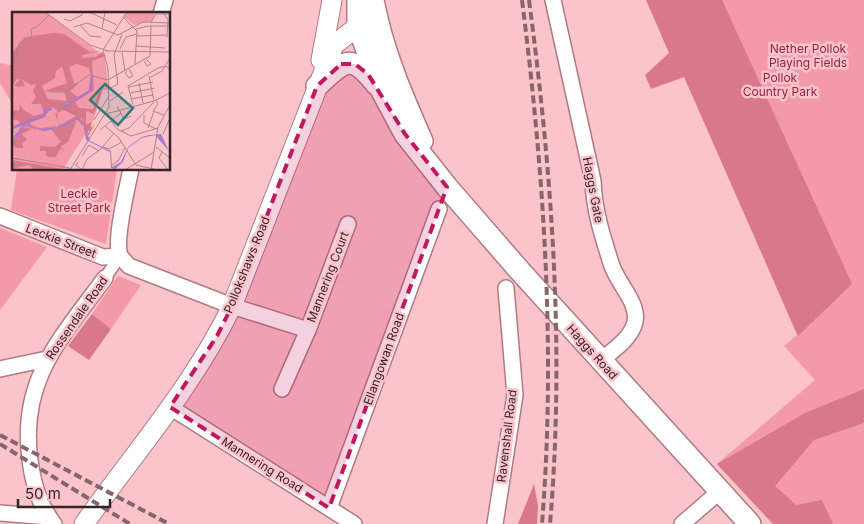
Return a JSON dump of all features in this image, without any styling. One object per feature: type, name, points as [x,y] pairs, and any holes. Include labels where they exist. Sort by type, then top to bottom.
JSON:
[{"type":"main road","name":"Haggs Road","points":[[358,0],[367,24],[443,181]]},
{"type":"main road","points":[[367,24],[373,0]]},
{"type":"main road","name":"Haggs Road","points":[[367,24],[382,91],[400,126],[443,181],[600,361],[750,524]]},
{"type":"main road","points":[[317,86],[341,64],[351,63],[368,74],[382,91]]},
{"type":"street","points":[[317,86],[332,0]]},
{"type":"street","name":"Haggs Gate","points":[[553,0],[593,181],[596,212],[613,269],[636,312],[635,323],[629,334],[600,361]]},
{"type":"street","name":"Pollokshaws Road","points":[[84,524],[170,407],[217,336],[232,306],[334,46],[367,24]]},
{"type":"street","points":[[131,170],[119,236],[118,249],[120,256],[129,266],[232,306]]},
{"type":"street","points":[[439,209],[443,181]]},
{"type":"street","name":"Ellangowan Road","points":[[329,508],[439,209]]},
{"type":"street","name":"Leckie Street","points":[[0,216],[104,257],[120,256]]},
{"type":"street","name":"Mannering Court","points":[[282,389],[308,330],[348,224]]},
{"type":"street","name":"Rossendale Road","points":[[51,521],[36,489],[28,445],[30,403],[36,381],[47,359],[120,256]]},
{"type":"street","name":"Ravenshall Road","points":[[495,524],[515,395],[506,288]]},
{"type":"street","name":"Mannering Court","points":[[232,306],[308,330]]},
{"type":"street","points":[[0,368],[47,359]]},
{"type":"street","name":"Mannering Road","points":[[170,407],[354,524]]},
{"type":"street","points":[[682,524],[720,491]]},
{"type":"street","points":[[0,513],[51,521]]},
{"type":"highlighted area","points":[[341,64],[355,64],[368,74],[405,134],[447,187],[329,508],[170,407],[217,336],[232,306],[317,86]]},
{"type":"green space","name":"Pollok Country Park","points":[[652,0],[864,0],[864,524],[773,524],[717,464],[815,380],[784,346],[797,335]]},
{"type":"green space","points":[[0,63],[12,66],[12,104],[0,83]]},
{"type":"green space","name":"Leckie Street Park","points":[[17,170],[117,170],[106,244],[11,210]]},
{"type":"green space","points":[[0,228],[47,247],[0,310]]},
{"type":"green space","points":[[118,276],[141,285],[111,329],[92,314]]},
{"type":"shaded area","points":[[646,0],[722,0],[852,284],[798,336],[684,77],[651,89],[645,75],[669,53]]},
{"type":"shaded area","points":[[92,314],[111,329],[89,360],[68,346]]},
{"type":"shaded area","points":[[864,389],[864,423],[814,440],[775,486],[796,505],[822,500],[833,524],[773,524],[717,464],[805,413]]},
{"type":"shaded area","points":[[534,484],[538,506],[537,524],[518,524]]},
{"type":"railway","points":[[522,0],[530,65],[546,262],[548,393],[542,524]]},
{"type":"railway","points":[[529,0],[544,130],[554,262],[556,393],[550,524]]},
{"type":"railway","points":[[0,435],[169,524]]},
{"type":"railway","points":[[0,444],[130,524]]},
{"type":"park label","name":"Nether Pollok Playing Fields","points":[[808,56]]}]
